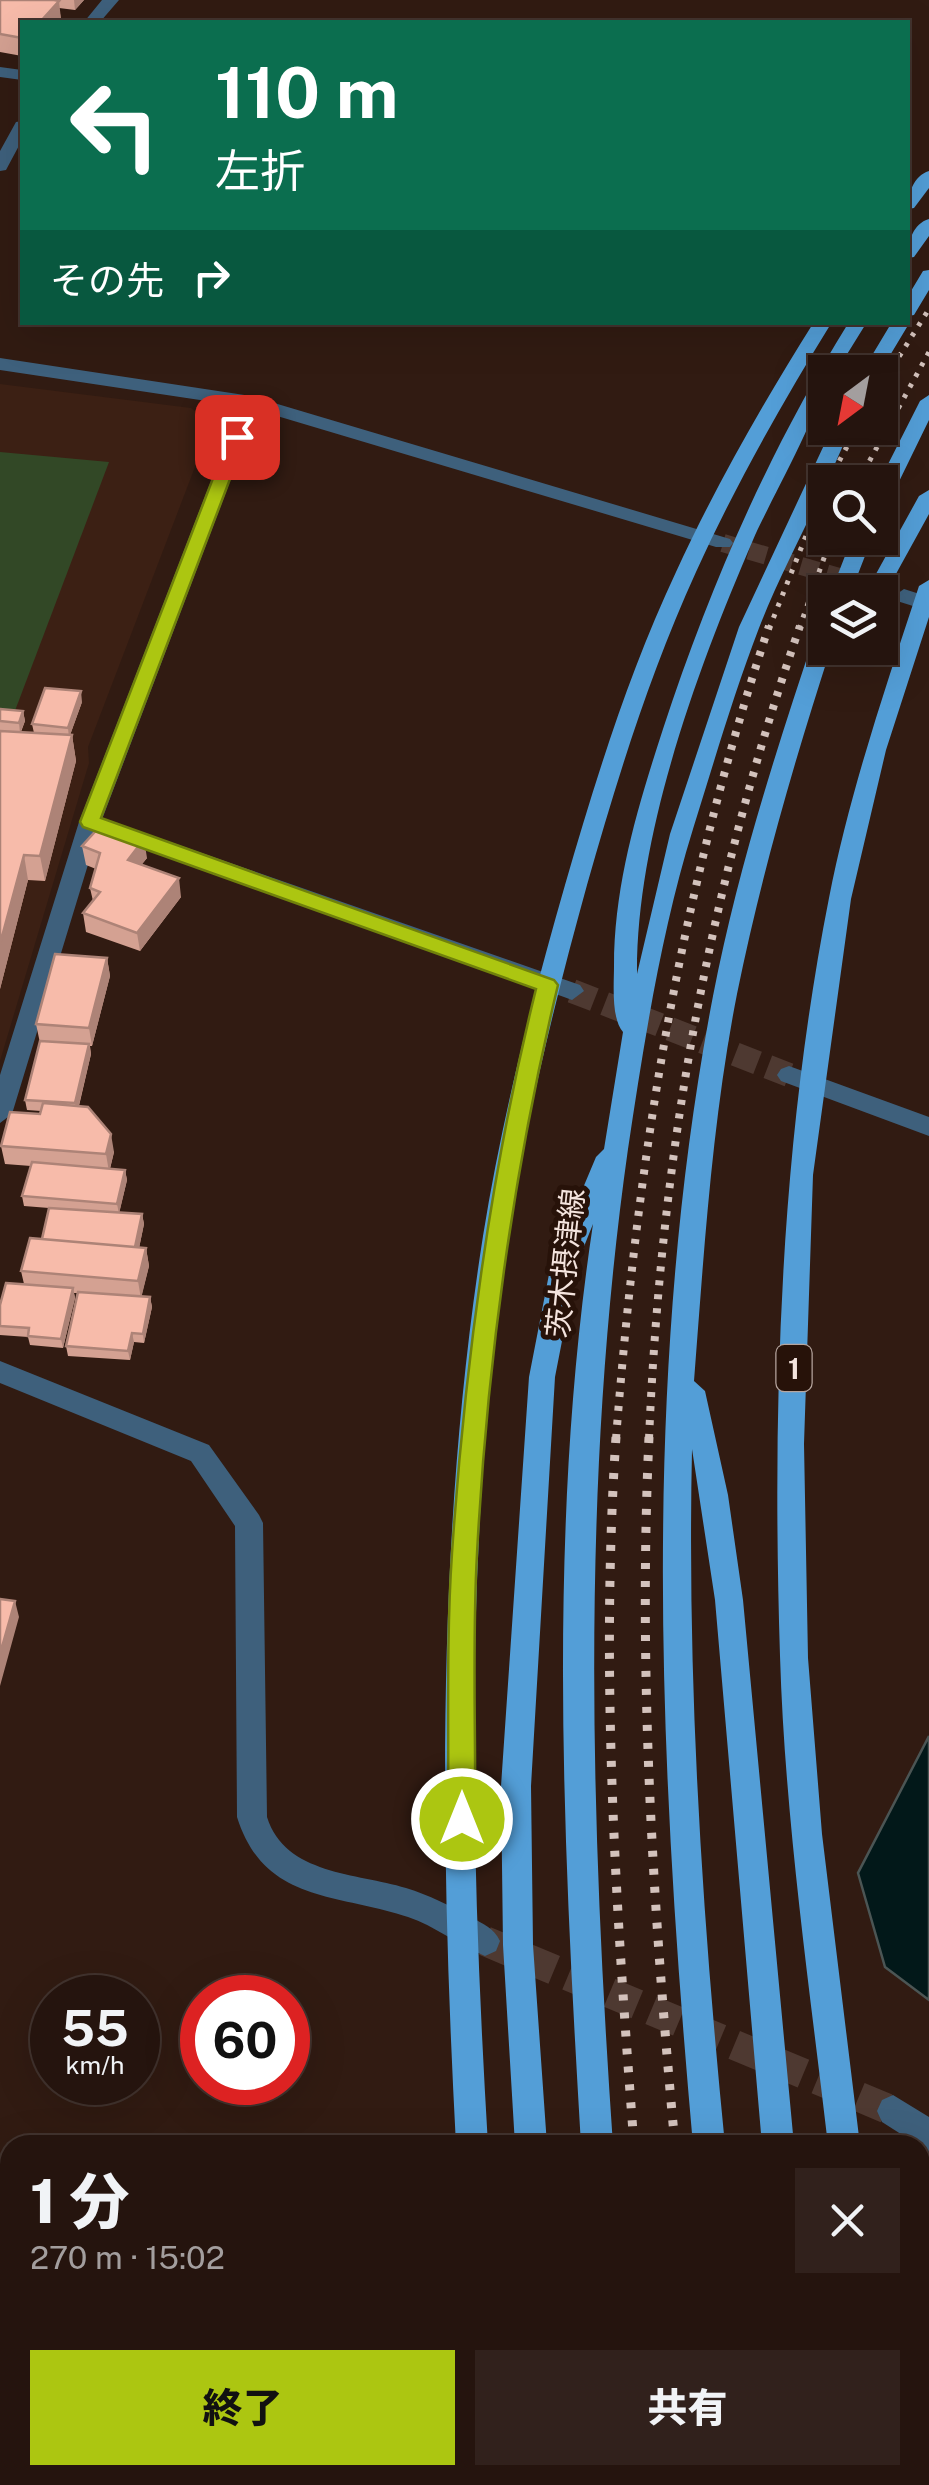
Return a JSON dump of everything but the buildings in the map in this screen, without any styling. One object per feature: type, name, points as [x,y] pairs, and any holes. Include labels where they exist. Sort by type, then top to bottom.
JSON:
[{"type":"main road","points":[[910,201],[929,176]]},
{"type":"main road","points":[[910,250],[929,224]]},
{"type":"main road","points":[[910,308],[929,275]]},
{"type":"main road","points":[[472,2135],[473,1934],[464,1556],[488,1290],[527,1068],[560,988],[611,767],[770,407],[821,325]]},
{"type":"main road","points":[[838,355],[856,325]]},
{"type":"main road","points":[[881,355],[899,325]]},
{"type":"main road","points":[[897,465],[929,401]]},
{"type":"main road","points":[[632,1045],[624,990],[627,901],[647,816],[745,528],[808,408]]},
{"type":"main road","name":"茨木摂津線","points":[[596,2135],[579,1830],[578,1614],[581,1491],[616,1140],[632,1045],[674,858],[719,712],[787,535],[832,445]]},
{"type":"main road","points":[[885,575],[929,496]]},
{"type":"main road","name":"1","points":[[843,2135],[807,1834],[790,1554],[801,1080],[829,965],[860,806],[922,597]]},
{"type":"main road","points":[[708,2135],[686,1857],[677,1635],[684,1362],[696,1193],[730,975],[766,815],[813,665]]},
{"type":"main road","points":[[811,671],[816,665]]},
{"type":"main road","points":[[530,2135],[518,1945],[516,1786],[542,1377],[564,1264],[586,1202],[616,1140]]},
{"type":"main road","points":[[684,1362],[707,1449],[731,1607],[754,1920],[777,2135]]},
{"type":"street","points":[[94,20],[111,0]]},
{"type":"street","points":[[0,166],[20,130]]},
{"type":"street","points":[[0,364],[251,402],[712,540]]},
{"type":"street","points":[[0,1114],[90,822],[251,402]]},
{"type":"street","points":[[90,822],[560,988]]},
{"type":"street","points":[[801,1080],[929,1127]]},
{"type":"street","points":[[0,1372],[200,1453],[249,1524],[254,1834],[268,1856],[294,1872],[415,1905],[473,1934]]},
{"type":"street","points":[[892,2111],[928,2135]]},
{"type":"shaded area","points":[[0,384],[191,408],[211,425],[88,747],[89,763],[0,1061]]},
{"type":"shaded area","points":[[929,1736],[929,2000],[885,1967],[858,1873]]},
{"type":"green space","points":[[0,452],[109,462],[13,716],[0,715]]},
{"type":"tunnel","points":[[723,543],[904,596]]},
{"type":"tunnel","points":[[572,991],[789,1075]]},
{"type":"tunnel","points":[[485,1941],[893,2111]]},
{"type":"railway","points":[[898,358],[929,309]]},
{"type":"railway","points":[[867,465],[929,352]]},
{"type":"railway","points":[[837,465],[848,445]]},
{"type":"railway","points":[[769,629],[808,531]]},
{"type":"railway","points":[[799,628],[825,555]]},
{"type":"railway","points":[[616,1439],[637,1230],[667,1028],[710,827],[769,626]]},
{"type":"railway","points":[[649,1439],[665,1230],[694,1027],[739,827],[799,628]]},
{"type":"railway","points":[[616,1437],[610,1614],[612,1791],[633,2135]]},
{"type":"railway","points":[[649,1437],[645,1614],[650,1791],[674,2135]]},
{"type":"route","points":[[237,437],[90,822],[547,985],[527,1068],[488,1290],[464,1556],[462,1819]]}]
